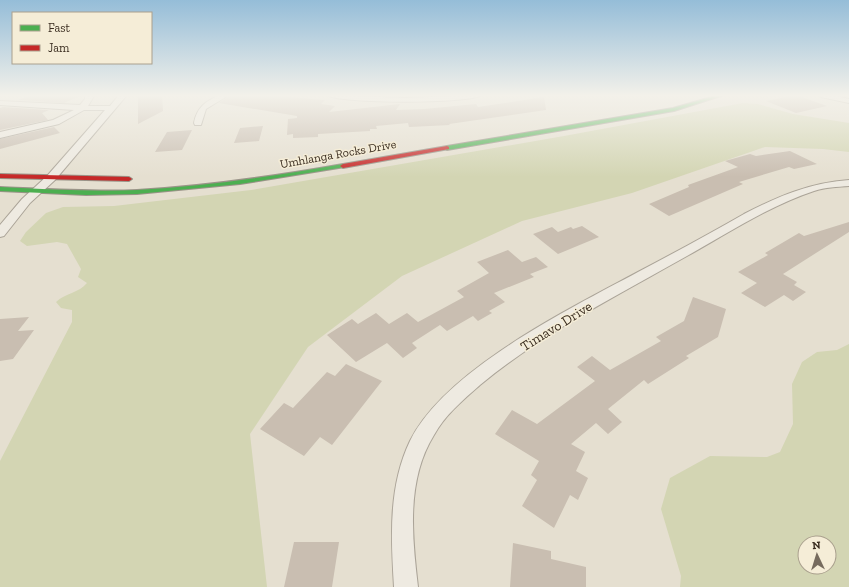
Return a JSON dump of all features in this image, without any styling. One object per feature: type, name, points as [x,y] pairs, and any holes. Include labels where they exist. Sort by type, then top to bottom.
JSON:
[{"type":"main road","name":"Umhlanga Rocks Drive","points":[[198,178],[260,172],[555,122]]},
{"type":"main road","name":"Umhlanga Rocks Drive","points":[[0,189],[37,192],[137,192],[210,186],[254,181],[595,122]]},
{"type":"main road","points":[[0,176],[139,179]]},
{"type":"street","points":[[0,135],[54,122]]},
{"type":"street","points":[[0,233],[26,201],[51,178],[98,122]]},
{"type":"street","name":"Timavo Drive","points":[[406,587],[402,527],[410,469],[417,447],[427,429],[443,408],[463,389],[499,362],[556,324],[774,205],[812,188],[849,184]]},
{"type":"green space","points":[[638,122],[845,122],[849,123],[849,152],[823,149],[765,147],[632,193],[522,221],[402,276],[308,347],[250,434],[267,587],[0,587],[0,461],[72,322],[72,310],[61,308],[56,302],[80,289],[87,283],[78,277],[81,269],[67,244],[57,242],[27,246],[20,241],[26,232],[46,213],[63,207],[114,206],[251,190]]},
{"type":"green space","points":[[849,344],[849,587],[680,587],[681,576],[661,509],[670,478],[710,456],[767,457],[780,452],[793,424],[792,384],[802,362],[817,352],[837,350]]},
{"type":"building","points":[[0,122],[37,122],[0,130]]},
{"type":"building","points":[[288,122],[460,122],[449,124],[450,125],[409,127],[408,123],[376,126],[377,129],[370,129],[370,131],[318,134],[318,137],[293,138],[293,134],[287,135]]},
{"type":"building","points":[[263,126],[259,141],[234,143],[240,128]]},
{"type":"building","points":[[54,127],[60,133],[0,149],[0,139]]},
{"type":"building","points":[[192,130],[182,150],[155,152],[167,132]]},
{"type":"building","points":[[790,151],[817,164],[794,169],[789,167],[739,182],[743,184],[669,216],[649,204],[689,187],[688,185],[738,167],[725,161],[750,154],[756,156]]},
{"type":"building","points":[[849,222],[849,232],[783,274],[797,282],[794,285],[806,292],[793,301],[784,295],[765,307],[741,293],[757,283],[738,272],[768,255],[765,253],[799,233],[804,236]]},
{"type":"building","points":[[582,226],[599,237],[558,254],[533,234],[552,227],[558,232],[571,227],[573,229]]},
{"type":"building","points":[[508,250],[522,262],[536,257],[548,267],[530,274],[534,277],[494,293],[505,302],[489,311],[492,313],[478,321],[473,316],[447,331],[440,325],[412,343],[417,348],[403,358],[387,343],[356,362],[327,335],[352,319],[358,324],[376,313],[389,324],[407,313],[418,322],[464,297],[457,291],[489,273],[477,262]]},
{"type":"building","points":[[693,297],[726,309],[718,337],[686,356],[689,358],[648,384],[644,380],[608,409],[622,422],[608,434],[596,423],[571,444],[585,452],[576,471],[588,478],[578,500],[570,495],[554,528],[522,506],[537,480],[531,475],[539,461],[495,434],[512,410],[537,424],[595,381],[577,367],[592,356],[610,370],[661,341],[656,337],[684,321]]},
{"type":"building","points":[[29,317],[18,331],[34,330],[13,359],[0,361],[0,319]]},
{"type":"building","points":[[346,364],[382,381],[332,445],[320,437],[304,456],[260,429],[284,403],[293,408],[327,372],[335,376]]},
{"type":"building","points":[[294,542],[339,542],[332,587],[284,587]]},
{"type":"building","points":[[513,543],[551,551],[551,559],[586,567],[586,587],[510,587]]},
{"type":"traffic: fast","points":[[447,148],[596,122]]},
{"type":"traffic: fast","points":[[0,189],[120,193],[137,192],[240,182],[343,166]]},
{"type":"traffic: jam","points":[[343,166],[447,148]]},
{"type":"traffic: jam","points":[[0,176],[129,179]]}]
